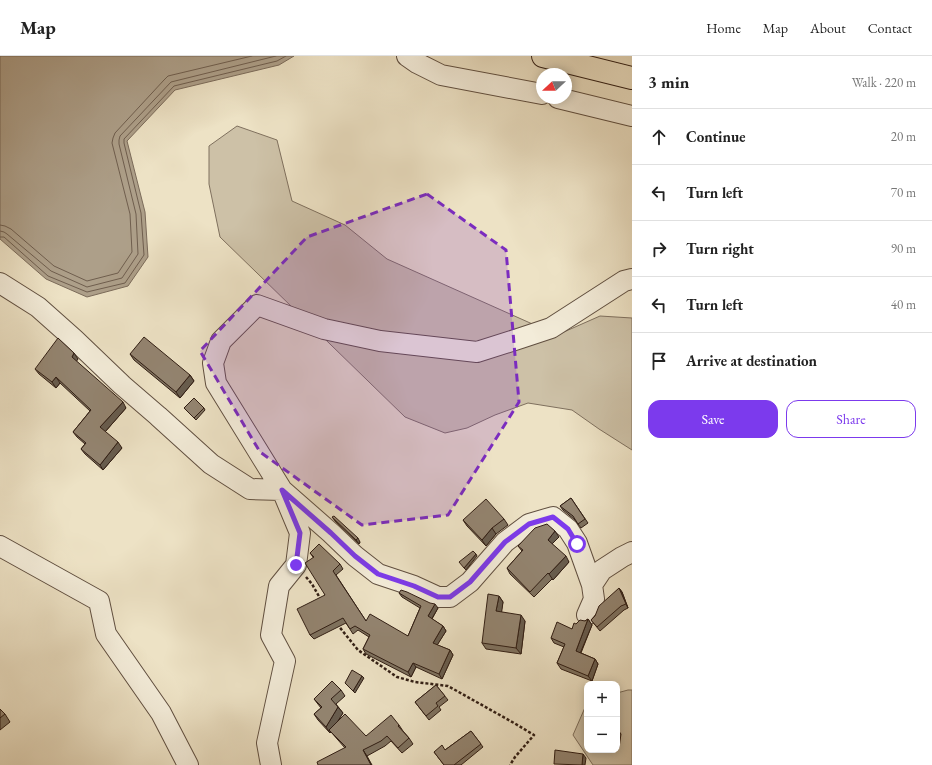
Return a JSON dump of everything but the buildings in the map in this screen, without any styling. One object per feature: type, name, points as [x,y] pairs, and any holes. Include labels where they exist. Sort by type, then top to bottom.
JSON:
[{"type":"highway","points":[[543,56],[632,78]]},
{"type":"street","points":[[407,56],[417,63],[442,75],[536,93]]},
{"type":"street","points":[[572,101],[632,116]]},
{"type":"street","points":[[271,765],[267,743],[285,661],[271,635],[279,586],[296,565],[300,533],[282,490],[216,383],[213,363],[221,341],[257,305],[324,329],[380,341],[477,352],[552,328],[624,281],[632,279]]},
{"type":"street","points":[[0,283],[38,307],[122,385],[211,464],[250,490],[282,490],[355,556],[378,574],[414,586],[438,597],[450,597],[470,582],[505,542],[529,524],[553,517],[568,529],[577,544],[592,585],[594,599],[587,615]]},
{"type":"street","points":[[0,546],[99,601],[106,634],[161,713],[188,765]]},
{"type":"street","points":[[592,585],[602,570],[632,552]]},
{"type":"path","points":[[296,565],[312,584],[324,604]]},
{"type":"path","points":[[337,623],[358,650],[397,677],[415,682],[448,686],[514,722],[534,735],[510,765]]},
{"type":"highlighted area","points":[[427,194],[506,250],[519,402],[448,515],[362,525],[260,452],[200,351],[307,237]]},
{"type":"shaded area","points":[[237,126],[277,140],[292,201],[345,225],[387,259],[557,335],[600,316],[632,318],[632,450],[572,410],[528,403],[495,415],[467,428],[445,433],[405,417],[220,237],[209,184],[209,146]]},
{"type":"shaded area","points":[[632,690],[632,765],[593,765],[585,753],[620,753],[620,692]]},
{"type":"shaded area","points":[[584,710],[584,752],[573,735]]},
{"type":"water","points":[[0,56],[294,56],[279,65],[175,90],[127,141],[145,212],[148,257],[128,286],[87,297],[46,279],[0,239]]},
{"type":"route","points":[[296,565],[300,533],[282,490],[355,556],[378,574],[414,586],[438,597],[450,597],[470,582],[505,542],[529,524],[553,517],[568,529],[577,544]]}]
